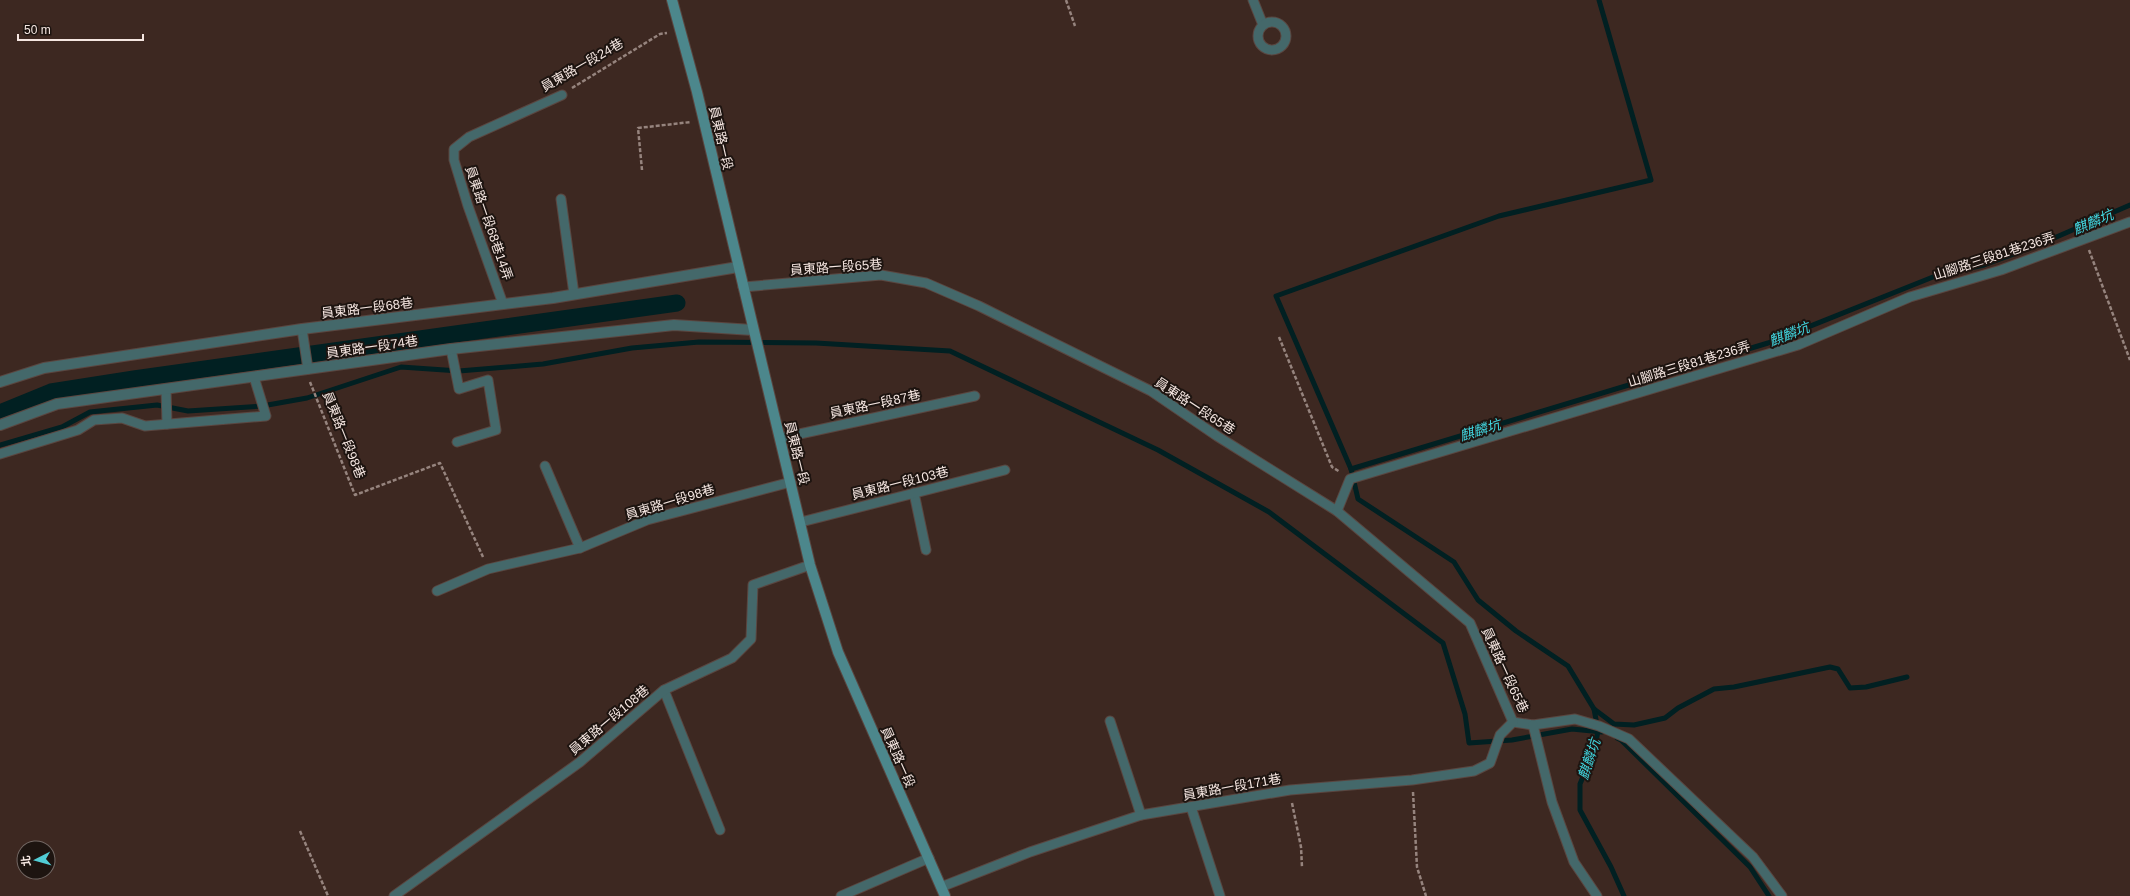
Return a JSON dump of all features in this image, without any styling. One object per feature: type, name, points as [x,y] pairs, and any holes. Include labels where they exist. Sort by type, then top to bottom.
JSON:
[{"type":"main road","name":"員東路一段","points":[[672,0],[681,29],[704,121],[753,330],[781,438],[810,565],[838,652],[943,892]]},
{"type":"street","name":"員東路一段68巷","points":[[0,382],[44,368],[302,330],[574,294],[738,267]]},
{"type":"street","name":"員東路一段74巷","points":[[0,425],[57,404],[451,349],[674,325],[753,330]]},
{"type":"lane","points":[[1253,0],[1263,24]]},
{"type":"lane","name":"員東路一段24巷","points":[[454,149],[469,137],[562,95]]},
{"type":"lane","name":"員東路一段68巷14弄","points":[[454,149],[454,160],[468,206],[503,304]]},
{"type":"lane","points":[[561,199],[574,294]]},
{"type":"lane","name":"山腳路三段81巷236弄","points":[[1350,479],[1798,344],[1910,297],[2001,270],[2130,222]]},
{"type":"lane","name":"員東路一段65巷","points":[[743,288],[881,275],[926,283],[979,306],[1151,391],[1217,436],[1337,511],[1470,623],[1513,722],[1533,726]]},
{"type":"lane","points":[[302,330],[308,369]]},
{"type":"lane","points":[[451,349],[459,388],[488,380],[496,430],[456,442]]},
{"type":"lane","points":[[0,454],[78,430],[94,420],[122,418],[146,426],[266,416],[254,377]]},
{"type":"lane","points":[[166,389],[167,424]]},
{"type":"lane","name":"員東路一段87巷","points":[[781,438],[974,396]]},
{"type":"lane","points":[[545,466],[580,548]]},
{"type":"lane","name":"員東路一段103巷","points":[[801,522],[1005,470]]},
{"type":"lane","points":[[1337,511],[1350,479]]},
{"type":"lane","name":"員東路一段98巷","points":[[437,590],[488,569],[580,548],[647,520],[791,482]]},
{"type":"lane","points":[[914,493],[926,550]]},
{"type":"lane","name":"員東路一段108巷","points":[[394,896],[580,762],[664,690],[732,658],[751,639],[754,584],[810,565]]},
{"type":"lane","points":[[664,690],[720,830]]},
{"type":"lane","points":[[1597,896],[1574,862],[1552,802],[1533,726],[1575,719],[1599,726],[1630,739],[1753,857],[1782,896]]},
{"type":"lane","points":[[1110,721],[1141,815]]},
{"type":"lane","name":"員東路一段171巷","points":[[943,892],[1030,852],[1141,815],[1290,790],[1412,780],[1474,770],[1490,763],[1500,735],[1513,722]]},
{"type":"lane","points":[[1191,807],[1220,896]]},
{"type":"lane","points":[[841,896],[929,858]]},
{"type":"path","points":[[1066,0],[1074,26]]},
{"type":"path","name":"員東路一段24巷","points":[[562,95],[602,68],[660,34],[681,29]]},
{"type":"path","points":[[642,170],[638,128],[704,121]]},
{"type":"path","points":[[2085,239],[2130,360]]},
{"type":"path","points":[[1279,337],[1332,467],[1350,479]]},
{"type":"path","name":"員東路一段98巷","points":[[308,369],[310,386],[355,495],[440,463],[488,569]]},
{"type":"path","points":[[1412,780],[1417,867],[1426,896]]},
{"type":"path","points":[[1290,790],[1302,867]]},
{"type":"path","points":[[300,831],[328,896]]},
{"type":"waterway","points":[[1351,469],[1276,296],[1499,216],[1651,180],[1599,0]]},
{"type":"waterway","name":"麒麟坑","points":[[1624,896],[1611,867],[1580,810],[1580,784],[1595,748],[1598,730],[1594,709],[1568,666],[1516,631],[1478,600],[1454,562],[1358,499],[1351,469],[1768,343],[1938,275],[1984,265],[2038,245],[2130,205]]},
{"type":"waterway","points":[[0,413],[51,392],[677,303]]},
{"type":"waterway","points":[[0,445],[62,427],[90,412],[157,405],[188,411],[262,406],[307,398],[401,367],[459,371],[543,364],[632,348],[699,342],[816,343],[950,351],[1158,450],[1269,512],[1443,643],[1465,714],[1469,743],[1512,740],[1572,729],[1602,732]]},
{"type":"waterway","points":[[1594,709],[1614,724],[1634,725],[1665,718],[1678,708],[1714,689],[1734,687],[1830,667],[1838,669],[1850,688],[1866,687],[1907,677]]},
{"type":"waterway","points":[[1617,738],[1621,740],[1750,867],[1769,896]]}]
